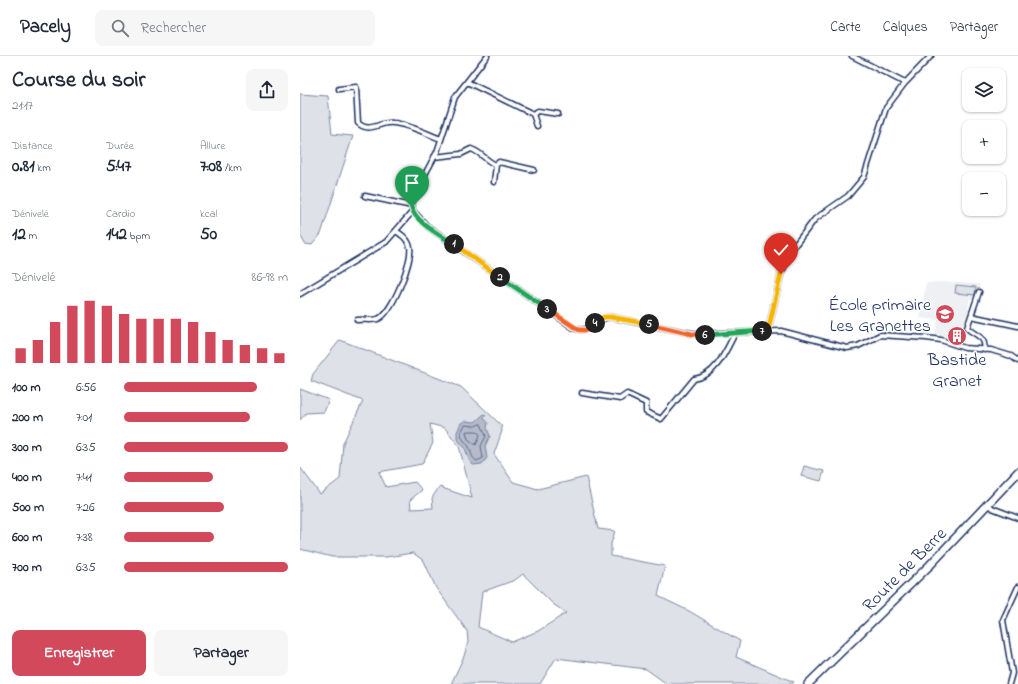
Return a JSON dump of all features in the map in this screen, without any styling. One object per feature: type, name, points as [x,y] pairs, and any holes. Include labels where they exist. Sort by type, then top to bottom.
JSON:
[{"type":"main road","name":"Route de Berre","points":[[808,684],[930,566],[1018,472]]},
{"type":"street","points":[[300,294],[386,242],[396,231],[412,209],[415,193],[434,157],[455,97],[487,56]]},
{"type":"street","points":[[852,56],[905,83]]},
{"type":"street","points":[[768,331],[781,274],[792,249],[815,219],[848,196],[860,183],[864,177],[886,108],[905,83],[931,56]]},
{"type":"street","points":[[467,82],[533,114]]},
{"type":"street","points":[[339,89],[356,87],[358,123],[363,127],[369,128],[392,122],[441,139]]},
{"type":"street","points":[[533,114],[538,111],[558,114]]},
{"type":"street","points":[[533,114],[536,126]]},
{"type":"street","points":[[434,157],[461,154],[471,149],[478,151],[490,163],[496,165],[498,162],[534,170]]},
{"type":"street","points":[[494,182],[496,165]]},
{"type":"street","points":[[365,196],[412,209],[427,226],[579,330],[587,330],[599,320],[610,317],[696,334],[768,331],[788,332],[847,348],[858,346],[874,337],[886,335],[939,340],[965,348],[1001,353],[1018,361]]},
{"type":"street","points":[[357,320],[378,319],[383,316],[388,311],[403,279],[410,248],[408,242],[396,231]]},
{"type":"street","points":[[979,292],[967,328],[980,336],[985,345],[984,350]]},
{"type":"street","points":[[971,316],[1018,326]]},
{"type":"street","points":[[582,393],[620,399],[627,394],[646,403],[646,412],[661,419],[694,379],[702,378],[719,363],[735,333]]},
{"type":"street","points":[[988,504],[1018,518]]},
{"type":"street","points":[[1009,684],[1012,673],[1003,620],[1018,587]]},
{"type":"shaded area","points":[[300,94],[328,96],[332,134],[353,136],[321,234],[312,245],[305,244],[300,235]]},
{"type":"shaded area","name":"École primaire Les Granettes","points":[[941,282],[980,284],[977,297],[970,299],[968,309],[971,311],[959,345],[934,337],[938,320],[920,318],[926,283]]},
{"type":"shaded area","points":[[956,285],[976,287],[975,295],[955,293]]},
{"type":"shaded area","points":[[340,340],[461,387],[501,425],[502,431],[494,454],[513,482],[538,489],[586,477],[598,529],[615,531],[611,544],[611,556],[665,566],[658,596],[689,611],[740,641],[736,657],[794,682],[792,684],[667,684],[646,669],[556,658],[540,684],[451,684],[464,656],[468,642],[467,631],[436,588],[424,561],[413,553],[386,557],[332,557],[300,549],[300,467],[320,494],[340,479],[343,443],[363,401],[311,381],[313,374]],"holes":[[[430,424],[445,428],[459,446],[472,498],[439,487],[432,498],[433,508],[411,509],[410,500],[422,490],[415,482],[386,487],[379,472],[422,464],[433,443]],[[523,574],[553,604],[566,613],[538,631],[512,642],[478,627],[482,592],[515,580]]]},
{"type":"shaded area","points":[[300,389],[329,400],[324,412],[306,413],[300,420]]},
{"type":"shaded area","points":[[804,466],[824,471],[821,481],[801,476]]},
{"type":"water","points":[[484,414],[486,415],[484,418],[488,423],[487,428],[490,436],[485,446],[487,458],[482,464],[473,465],[469,460],[465,448],[457,439],[457,432],[461,423],[465,421],[475,422]]},
{"type":"place","name":"École primaire Les Granettes","points":[[945,314]]},
{"type":"place","name":"Bastide Granet","points":[[957,336]]},
{"type":"route","points":[[412,207],[416,216],[427,226],[574,328],[583,331],[587,330],[604,317],[688,332],[692,334],[704,335],[768,331],[781,274]]}]
